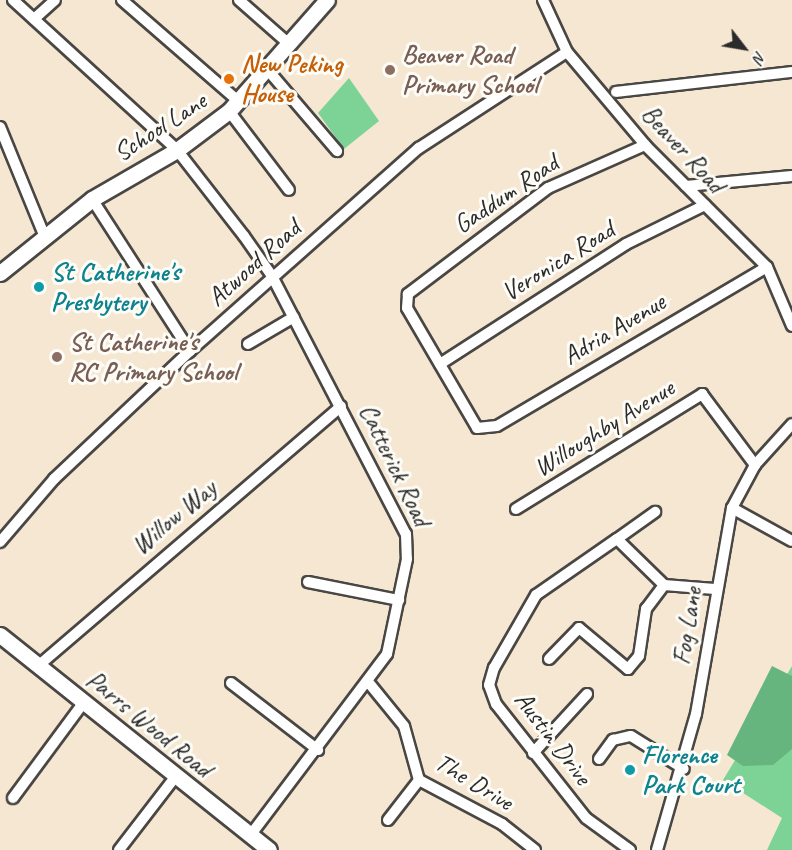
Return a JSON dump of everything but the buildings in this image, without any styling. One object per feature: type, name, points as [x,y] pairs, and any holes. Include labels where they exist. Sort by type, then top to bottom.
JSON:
[{"type":"street","name":"Catterick Road","points":[[14,0],[177,150],[272,276],[406,534],[399,600],[391,646],[369,683],[250,836]]},
{"type":"street","points":[[34,19],[55,0]]},
{"type":"street","points":[[123,0],[234,106],[290,190]]},
{"type":"street","points":[[239,0],[289,44]]},
{"type":"street","name":"School Lane","points":[[0,273],[92,199],[177,150],[234,106],[327,0]]},
{"type":"street","name":"Beaver Road","points":[[543,0],[567,52],[645,144],[767,267],[792,326]]},
{"type":"street","name":"Atwood Road","points":[[0,542],[54,479],[190,351],[419,148],[567,52]]},
{"type":"street","points":[[267,69],[337,151]]},
{"type":"street","points":[[616,92],[792,72]]},
{"type":"street","points":[[0,126],[45,237]]},
{"type":"street","name":"Gaddum Road","points":[[440,364],[406,301],[428,274],[542,192],[645,144]]},
{"type":"street","points":[[686,186],[792,176]]},
{"type":"street","points":[[92,199],[190,351]]},
{"type":"street","name":"Veronica Road","points":[[440,364],[626,244],[705,205]]},
{"type":"street","name":"Adria Avenue","points":[[440,364],[472,422],[486,430],[767,267]]},
{"type":"street","points":[[248,344],[294,317]]},
{"type":"street","name":"Willoughby Avenue","points":[[516,509],[702,394],[755,465]]},
{"type":"street","name":"Willow Way","points":[[38,666],[341,406]]},
{"type":"street","name":"Fog Lane","points":[[657,850],[684,769],[732,508],[755,465],[792,424]]},
{"type":"street","points":[[732,508],[792,541]]},
{"type":"street","name":"Austin Drive","points":[[630,850],[586,818],[496,704],[489,685],[494,668],[536,595],[655,512]]},
{"type":"street","points":[[617,539],[664,585],[716,589]]},
{"type":"street","points":[[308,582],[399,600]]},
{"type":"street","points":[[549,659],[579,628],[628,669],[639,656],[646,609],[664,585]]},
{"type":"street","name":"Parrs Wood Road","points":[[0,635],[268,850]]},
{"type":"street","points":[[231,682],[318,750]]},
{"type":"street","name":"The Drive","points":[[369,683],[404,726],[419,780],[502,824],[535,850]]},
{"type":"street","points":[[533,753],[587,694]]},
{"type":"street","points":[[12,798],[84,702]]},
{"type":"street","points":[[599,759],[614,740],[631,736],[684,769]]},
{"type":"street","points":[[119,850],[176,776]]},
{"type":"street","points":[[388,820],[419,780]]},
{"type":"green space","points":[[349,78],[379,121],[344,149],[318,113]]},
{"type":"green space","points":[[772,666],[792,676],[792,749],[773,765],[743,766],[727,755]]},
{"type":"green space","points":[[792,666],[792,850],[767,850],[782,818],[723,780]]},
{"type":"place","name":"Beaver Road Primary School","points":[[390,70]]},
{"type":"place","name":"New Peking House","points":[[229,79]]},
{"type":"place","name":"St Catherine's Presbytery","points":[[39,287]]},
{"type":"place","name":"St Catherine's RC Primary School","points":[[57,357]]},
{"type":"place","name":"Florence Park Court","points":[[630,770]]}]
